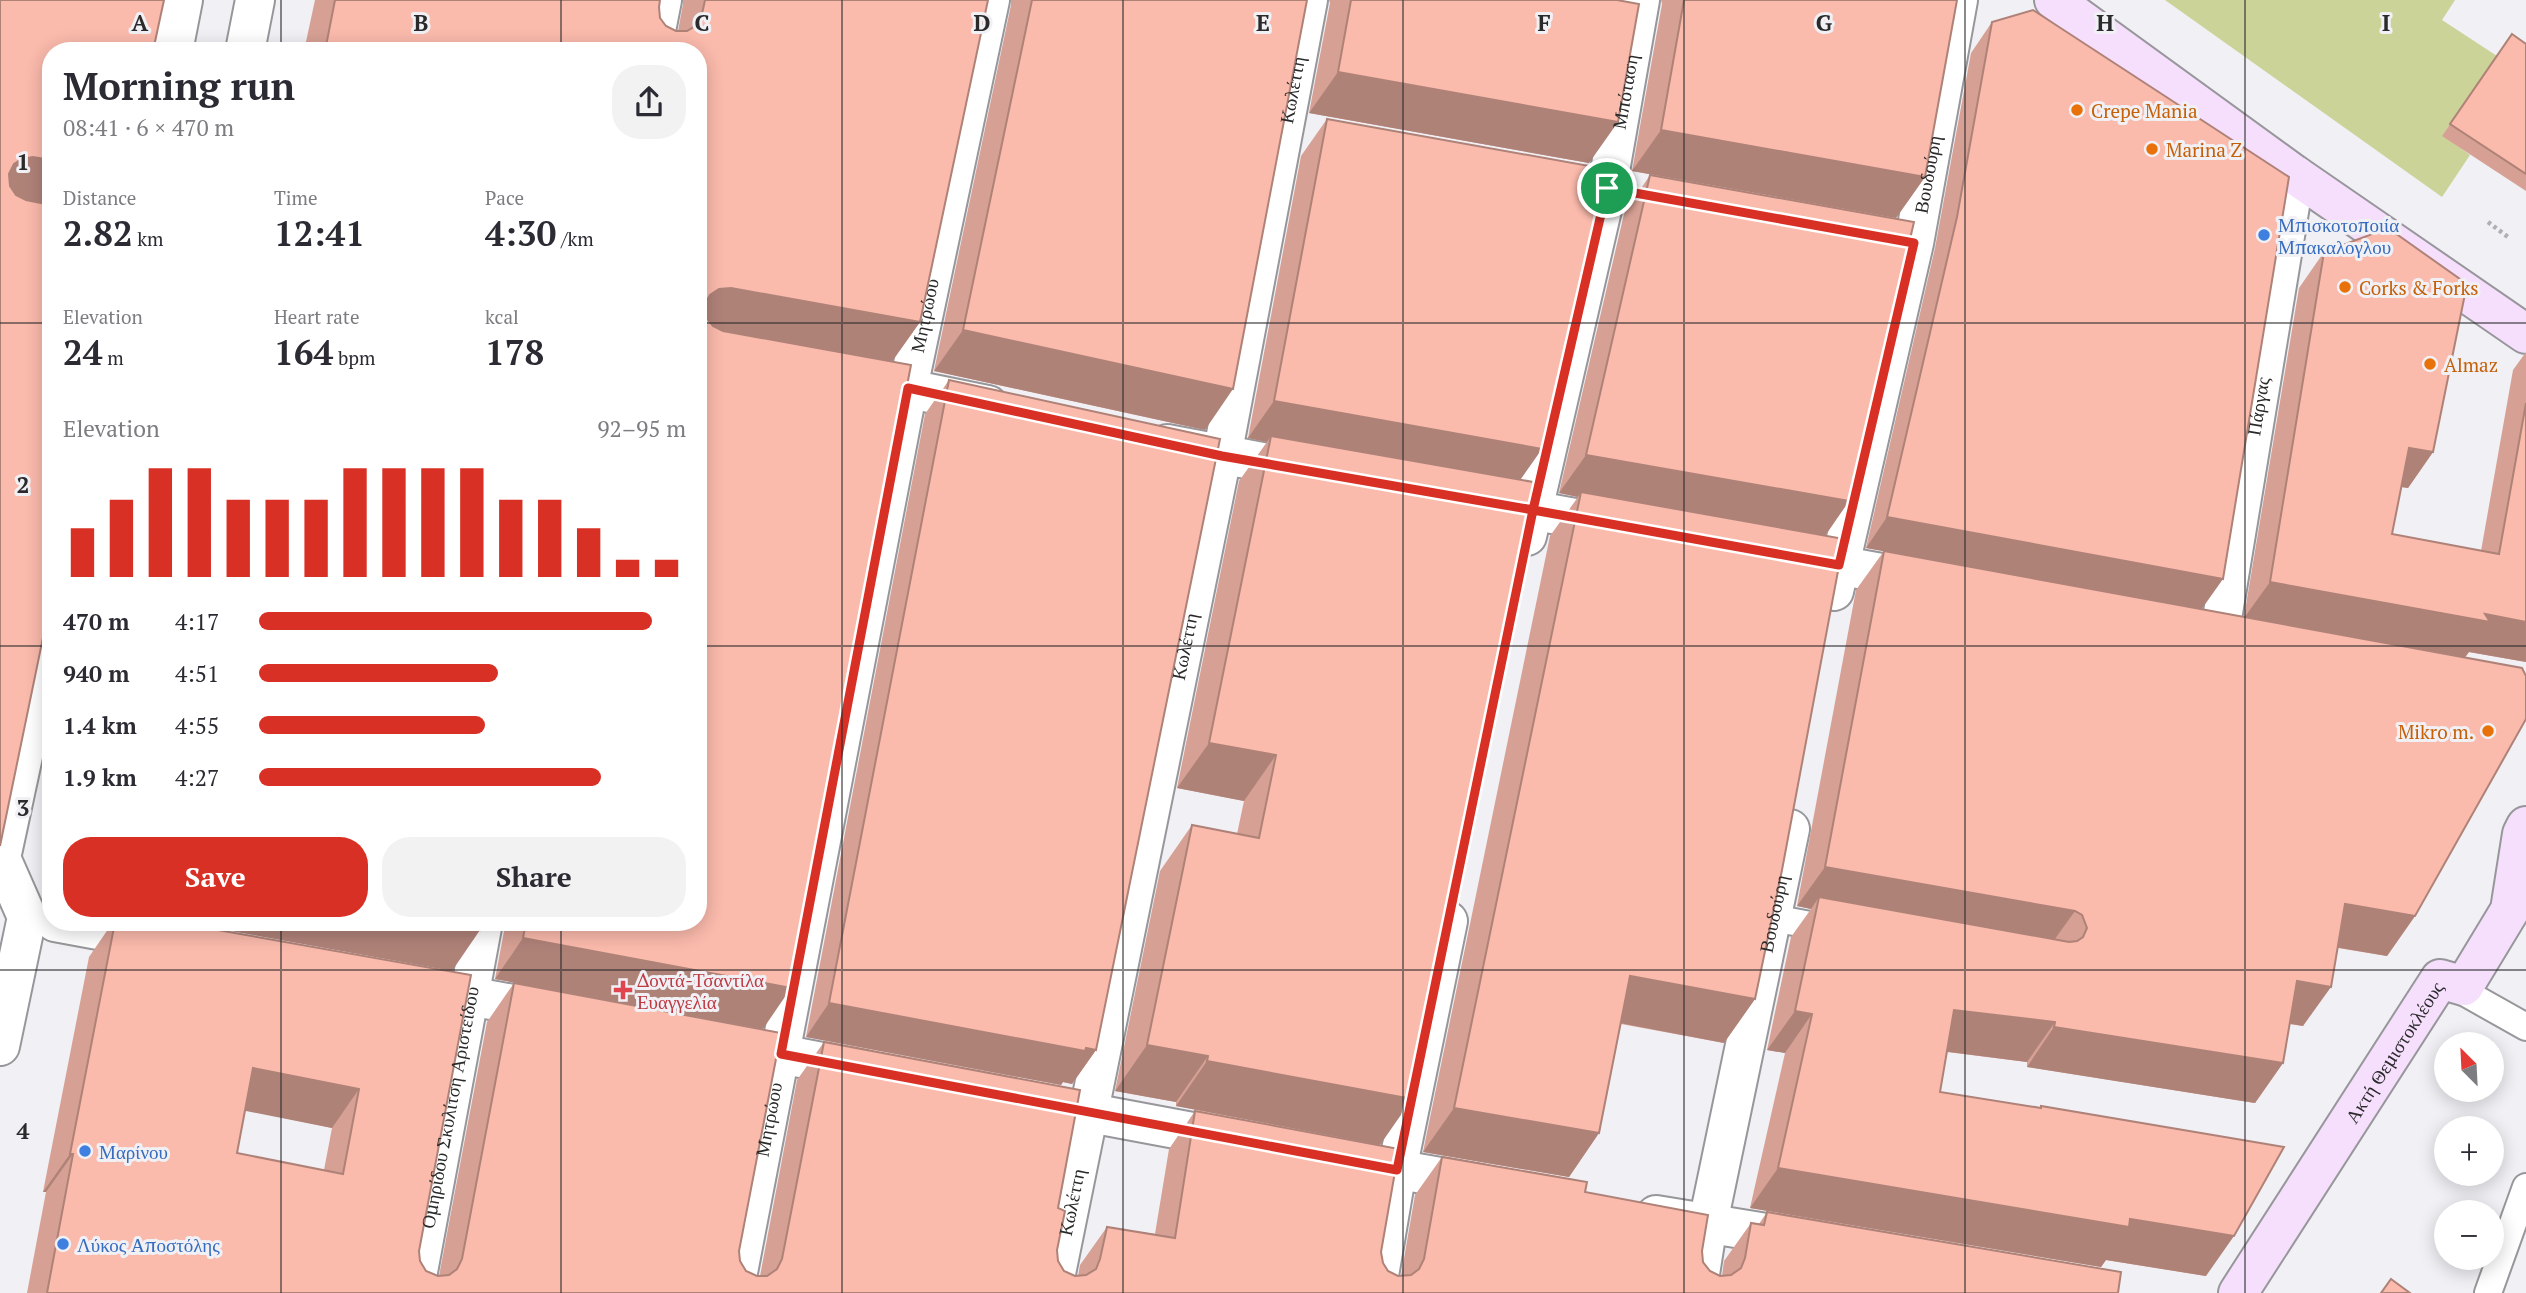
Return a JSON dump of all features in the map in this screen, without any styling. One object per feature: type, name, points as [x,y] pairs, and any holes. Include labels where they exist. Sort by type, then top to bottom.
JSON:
[{"type":"main road","points":[[2054,0],[2295,175],[2526,334]]},
{"type":"main road","name":"Ακτή Θεμιστοκλέους","points":[[2238,1293],[2440,979],[2464,986],[2510,910],[2522,834],[2526,826]]},
{"type":"street","points":[[175,42],[183,0]]},
{"type":"street","points":[[247,42],[255,0]]},
{"type":"street","points":[[654,42],[662,0]]},
{"type":"street","name":"Μητρώου","points":[[734,1293],[908,388],[990,0]]},
{"type":"street","name":"Κωλέττη","points":[[1052,1293],[1222,456],[1298,133],[1308,0]]},
{"type":"street","name":"Μπόταση","points":[[1522,564],[1607,188],[1640,0]]},
{"type":"street","name":"Βουδούρη","points":[[1829,620],[1839,565],[1914,243],[1958,0]]},
{"type":"street","name":"Πάργας","points":[[2259,644],[2205,634],[2295,175]]},
{"type":"street","points":[[1567,181],[1647,195]]},
{"type":"street","points":[[1874,236],[1914,243]]},
{"type":"street","points":[[816,371],[1017,411]]},
{"type":"street","points":[[1127,435],[1222,456],[1344,477]]},
{"type":"street","points":[[1452,496],[1653,532]]},
{"type":"street","points":[[1759,551],[1948,586]]},
{"type":"street","points":[[0,1046],[37,914],[1,858],[42,668]]},
{"type":"street","name":"Βουδούρη","points":[[1697,1293],[1708,1223],[1796,796]]},
{"type":"street","points":[[1376,1293],[1397,1170],[1455,887]]},
{"type":"street","points":[[117,931],[188,946]]},
{"type":"street","name":"Ομηρίδου Σκυλίτση Αριστείδου","points":[[414,1293],[481,931]]},
{"type":"street","points":[[375,979],[591,1019]]},
{"type":"street","points":[[699,1039],[901,1077]]},
{"type":"street","points":[[995,1095],[1263,1145]]},
{"type":"street","points":[[1304,1152],[1519,1191]]},
{"type":"street","points":[[1627,1209],[1829,1244]]},
{"type":"lane","points":[[1773,918],[1868,935]]},
{"type":"lane","points":[[2440,979],[2526,1027]]},
{"type":"lane","points":[[2488,1293],[2526,1187]]},
{"type":"path","points":[[2488,222],[2508,237]]},
{"type":"green space","points":[[2165,0],[2455,0],[2442,20],[2497,56],[2443,135],[2470,155],[2442,197]]},
{"type":"building","points":[[0,0],[164,0],[155,42],[42,42],[42,158],[22,159],[14,164],[9,174],[10,186],[16,195],[42,203],[42,643],[0,846]]},
{"type":"building","points":[[335,0],[660,0],[660,18],[666,26],[676,31],[687,31],[697,25],[705,0],[988,0],[920,322],[731,288],[719,289],[707,300],[707,42],[327,42]]},
{"type":"building","points":[[1032,0],[1307,0],[1233,389],[963,330]]},
{"type":"building","points":[[1351,0],[1617,0],[1639,4],[1618,122],[1338,72]]},
{"type":"building","points":[[1684,0],[1957,0],[1925,177],[1661,130]]},
{"type":"building","points":[[2033,10],[2289,177],[2223,579],[1887,517],[1957,217],[1992,22]]},
{"type":"building","points":[[2512,34],[2526,44],[2526,174],[2450,124]]},
{"type":"building","points":[[1327,119],[1606,169],[1542,449],[1274,401]]},
{"type":"building","points":[[1650,175],[1914,222],[1849,501],[1586,455]]},
{"type":"building","points":[[2388,228],[2467,284],[2433,452],[2409,448],[2392,534],[2499,554],[2526,403],[2526,622],[2485,614],[2490,622],[2270,582],[2324,252]]},
{"type":"building","points":[[707,318],[713,326],[723,331],[911,365],[791,988],[523,938],[524,931],[707,931]]},
{"type":"building","points":[[949,380],[1220,439],[1096,1050],[1086,1048],[1085,1051],[829,1003]]},
{"type":"building","points":[[1271,436],[1539,483],[1412,1099],[1207,1061],[1208,1056],[1147,1045],[1192,825],[1259,838],[1276,755],[1209,743]]},
{"type":"building","points":[[1581,492],[1844,539],[1755,999],[1630,976],[1599,1133],[1454,1108]]},
{"type":"building","points":[[1884,551],[2522,668],[2526,676],[2526,719],[2415,916],[2345,904],[2331,987],[2297,981],[2283,1063],[2054,1027],[2055,1022],[1954,1010],[1940,1092],[2041,1106],[2284,1147],[2234,1236],[2130,1219],[2129,1227],[1778,1168],[1812,1014],[1795,1011],[1819,897],[2069,942],[2083,937],[2087,928],[2082,915],[2075,911],[1825,867]]},
{"type":"building","points":[[113,931],[224,931],[471,975],[419,1251],[420,1261],[426,1271],[438,1276],[449,1275],[457,1269],[462,1259],[514,983],[781,1033],[739,1251],[740,1261],[746,1271],[757,1276],[767,1276],[777,1269],[782,1259],[824,1042],[1080,1090],[1058,1208],[1065,1211],[1057,1250],[1058,1261],[1064,1271],[1075,1276],[1086,1275],[1096,1269],[1107,1227],[1175,1238],[1195,1111],[1399,1149],[1381,1252],[1388,1271],[1398,1276],[1411,1275],[1419,1269],[1424,1259],[1442,1157],[1587,1182],[1585,1192],[1708,1215],[1702,1251],[1703,1262],[1710,1271],[1720,1276],[1731,1275],[1741,1268],[1751,1223],[1764,1225],[1767,1212],[2121,1272],[2118,1293],[47,1293],[73,1154],[70,1154]],"holes":[[[253,1068],[359,1089],[343,1174],[237,1153]]]},
{"type":"building","points":[[2391,1279],[2410,1293],[2381,1293]]},
{"type":"place","name":"Crepe Mania","points":[[2077,110]]},
{"type":"place","name":"Marina Z","points":[[2152,149]]},
{"type":"place","name":"Μπισκοτοποιία Μπακαλογλου","points":[[2264,235]]},
{"type":"place","name":"Corks & Forks","points":[[2345,287]]},
{"type":"place","name":"Almaz","points":[[2430,364]]},
{"type":"place","name":"Mikro m.","points":[[2488,731]]},
{"type":"place","name":"Δοντά-Τσαντίλα Ευαγγελία","points":[[623,990]]},
{"type":"place","name":"Μαρίνου","points":[[85,1151]]},
{"type":"place","name":"Λύκος Αποστόλης","points":[[63,1244]]},
{"type":"route","points":[[1607,188],[1533,510],[1222,456],[908,388],[781,1054],[1397,1170],[1533,510],[1839,565],[1914,243],[1607,188]]}]
